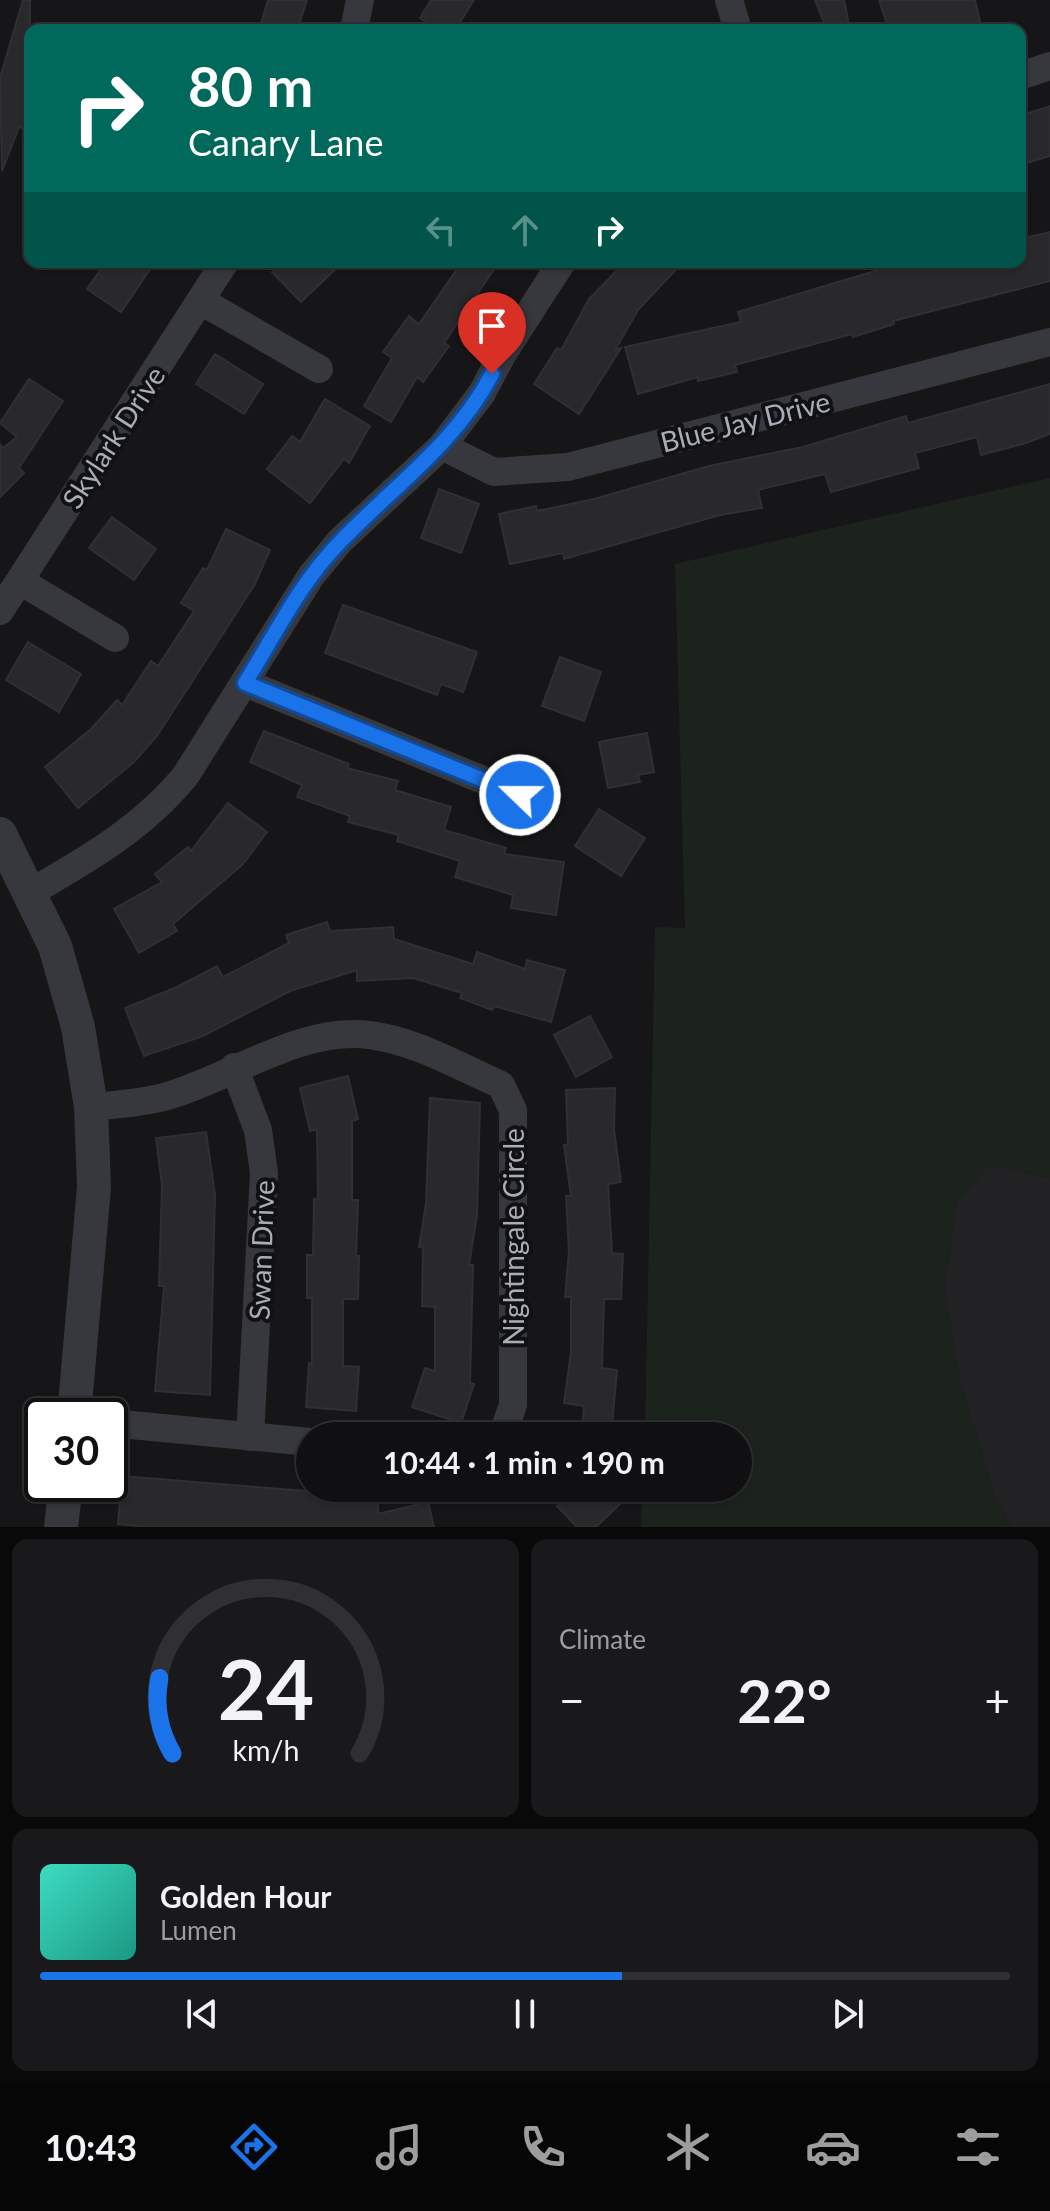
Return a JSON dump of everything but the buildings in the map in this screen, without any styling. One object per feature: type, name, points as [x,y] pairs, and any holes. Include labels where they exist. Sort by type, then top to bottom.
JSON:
[{"type":"street","points":[[355,24],[360,0]]},
{"type":"street","points":[[729,0],[736,24]]},
{"type":"street","points":[[1026,74],[1050,66]]},
{"type":"street","name":"Skylark Drive","points":[[0,611],[221,268]]},
{"type":"street","points":[[31,892],[117,840],[168,797],[321,564],[340,541],[442,446],[482,393],[502,355],[558,268]]},
{"type":"street","points":[[201,301],[319,369]]},
{"type":"street","name":"Blue Jay Drive","points":[[442,446],[494,472],[523,473],[568,467],[1050,342]]},
{"type":"street","points":[[20,581],[115,638]]},
{"type":"street","points":[[245,683],[520,795]]},
{"type":"street","points":[[0,834],[55,946],[78,1027],[91,1107],[94,1187],[76,1398]]},
{"type":"street","name":"Nightingale Circle","points":[[91,1107],[166,1096],[234,1067],[313,1041],[369,1034],[429,1053],[501,1085],[513,1110],[513,1405],[507,1422]]},
{"type":"street","name":"Swan Drive","points":[[234,1067],[258,1130],[264,1173],[250,1437]]},
{"type":"street","points":[[128,1425],[296,1441]]},
{"type":"street","points":[[61,1527],[64,1502]]},
{"type":"shaded area","points":[[1050,478],[1050,1178],[990,1165],[957,1201],[944,1288],[959,1378],[995,1497],[1011,1527],[641,1527],[642,1502],[752,1502],[752,1422],[645,1422],[655,927],[685,928],[675,564]]},
{"type":"shaded area","points":[[990,1165],[1050,1178],[1050,1527],[1011,1527],[995,1497],[959,1378],[944,1288],[957,1201]]},
{"type":"route","points":[[492,374],[482,393],[442,446],[340,541],[311,576],[245,683],[520,795]]}]
